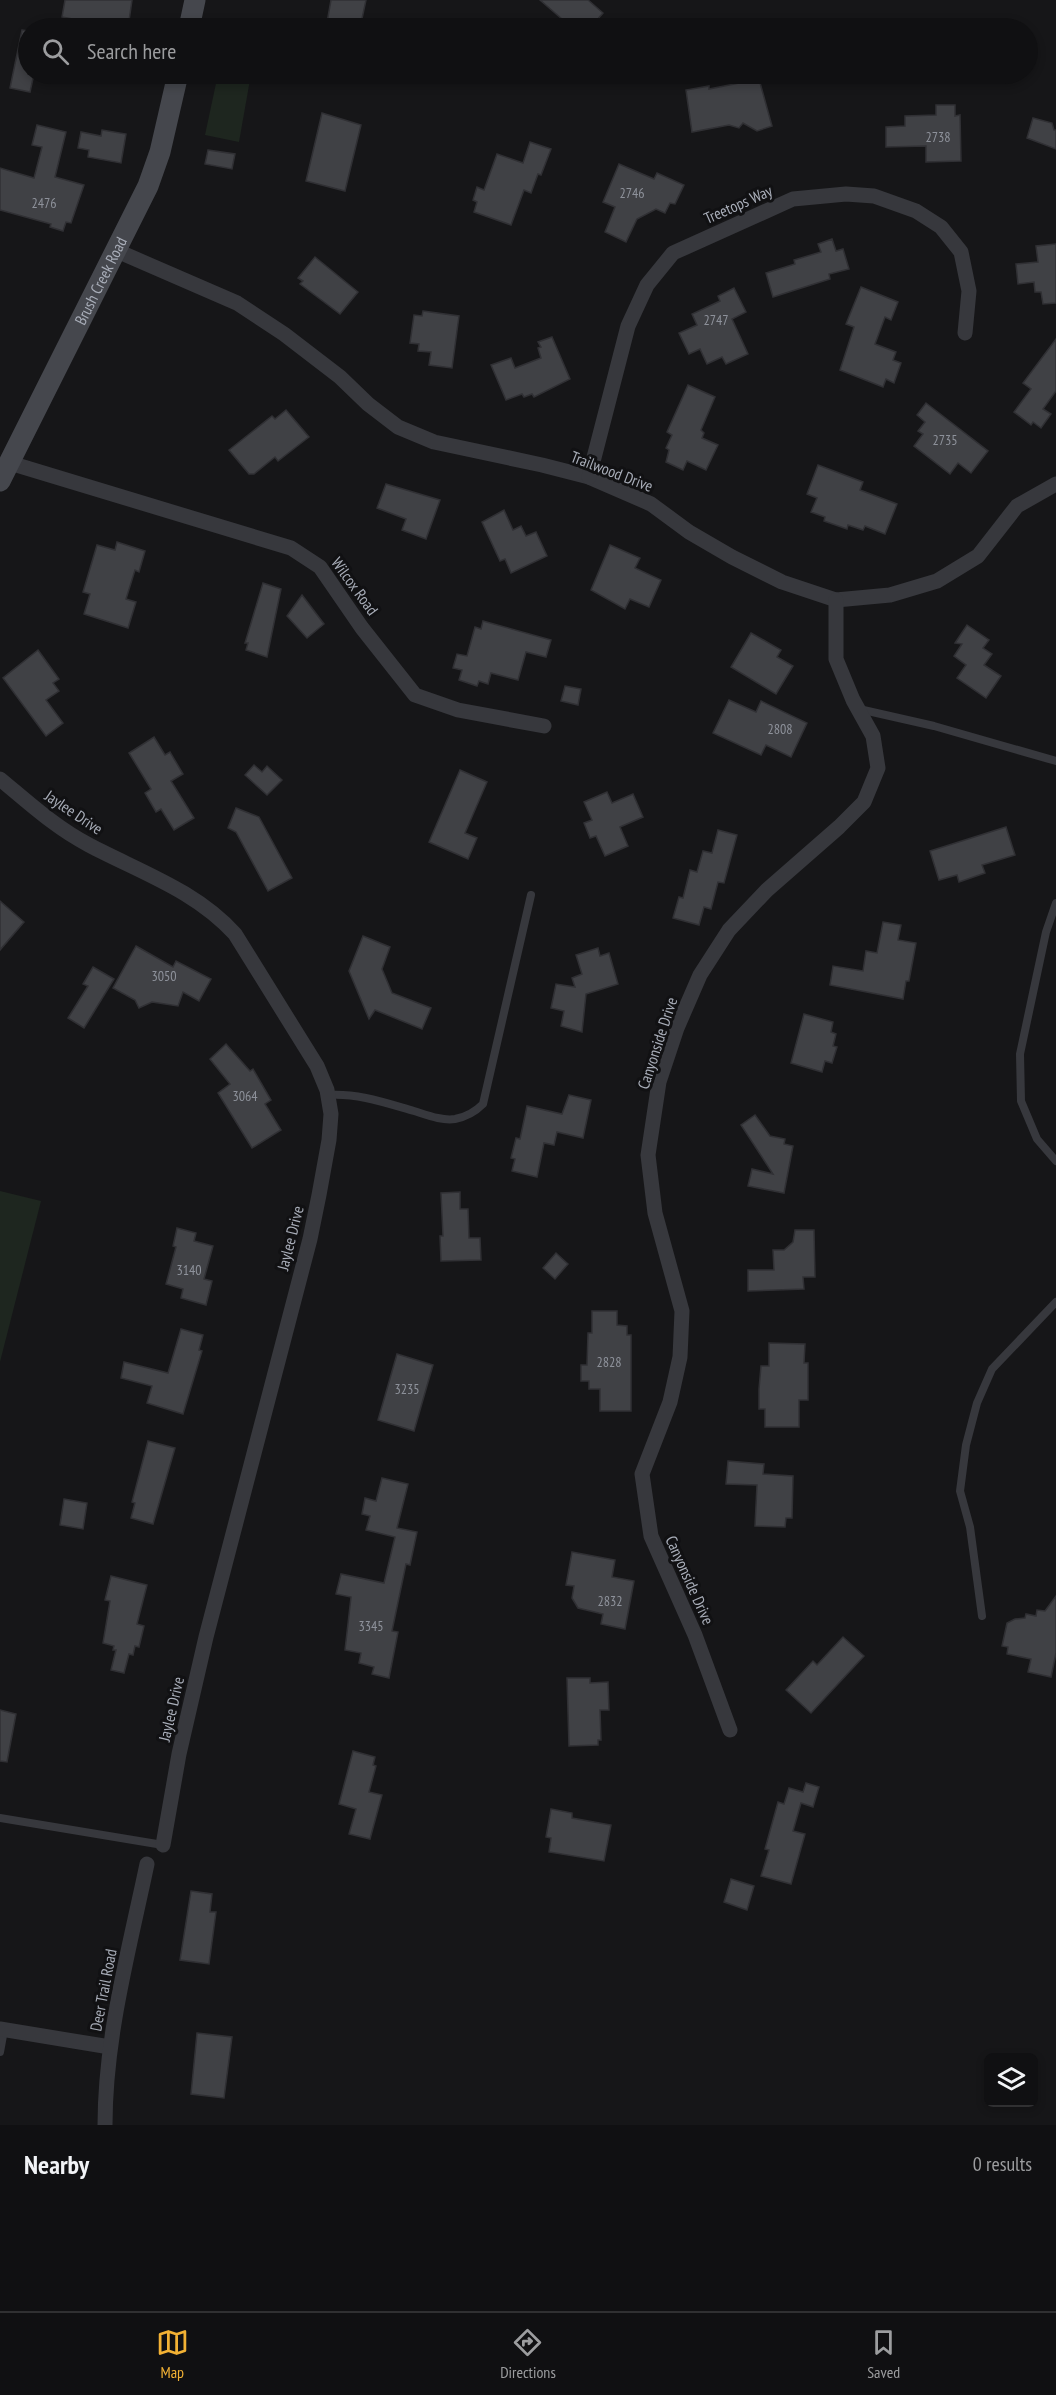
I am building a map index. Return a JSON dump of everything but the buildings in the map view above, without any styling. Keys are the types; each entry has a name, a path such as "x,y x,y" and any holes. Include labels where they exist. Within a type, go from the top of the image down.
{"street":[{"path":"191,18 195,0"},
{"name":"Brush Creek Road","path":"5,472 154,171 176,84"},
{"name":"Treetops Way","path":"589,477 628,326 647,285 673,253 793,199 846,194 874,196 916,211 941,227 961,252 969,291 964,333"},
{"name":"Trailwood Drive","path":"115,250 237,303 321,362 398,427 434,442 589,477 651,504 689,531 782,582 836,600 890,595 937,581 978,556 1017,506 1056,484"},
{"name":"Wilcox Road","path":"5,472 291,548 320,567 362,628 415,695 458,710 544,726"},
{"name":"Canyonside Drive","path":"730,1730 695,1635 651,1536 642,1474 670,1402 680,1357 682,1311 655,1213 648,1155 659,1082 677,1028 700,975 729,930 767,890 864,802 878,768 873,736 857,708 836,659 836,600"},
{"name":"Jaylee Drive","path":"0,779 74,837 180,890 219,918 235,934 316,1066 328,1095 331,1126 310,1239 206,1637 179,1754 163,1845"},
{"name":"Deer Trail Road","path":"105,2125 105,2090 110,2047 147,1864"},
{"path":"2,2030 110,2047"}],"lane":[{"path":"857,708 934,726 1056,761"},
{"path":"328,1095 343,1094 363,1097 436,1118 453,1119 468,1115 483,1104 531,895"},
{"path":"1056,903 1047,932 1020,1054 1021,1101 1037,1139 1056,1161"},
{"path":"982,1616 970,1527 960,1491 966,1445 977,1403 992,1369 1056,1302"},
{"path":"0,1818 163,1845"},
{"path":"0,2052 2,2030"}],"shaded area":[{"path":"216,84 249,84 239,142 205,135"},
{"path":"0,1191 41,1201 0,1362"}]}
